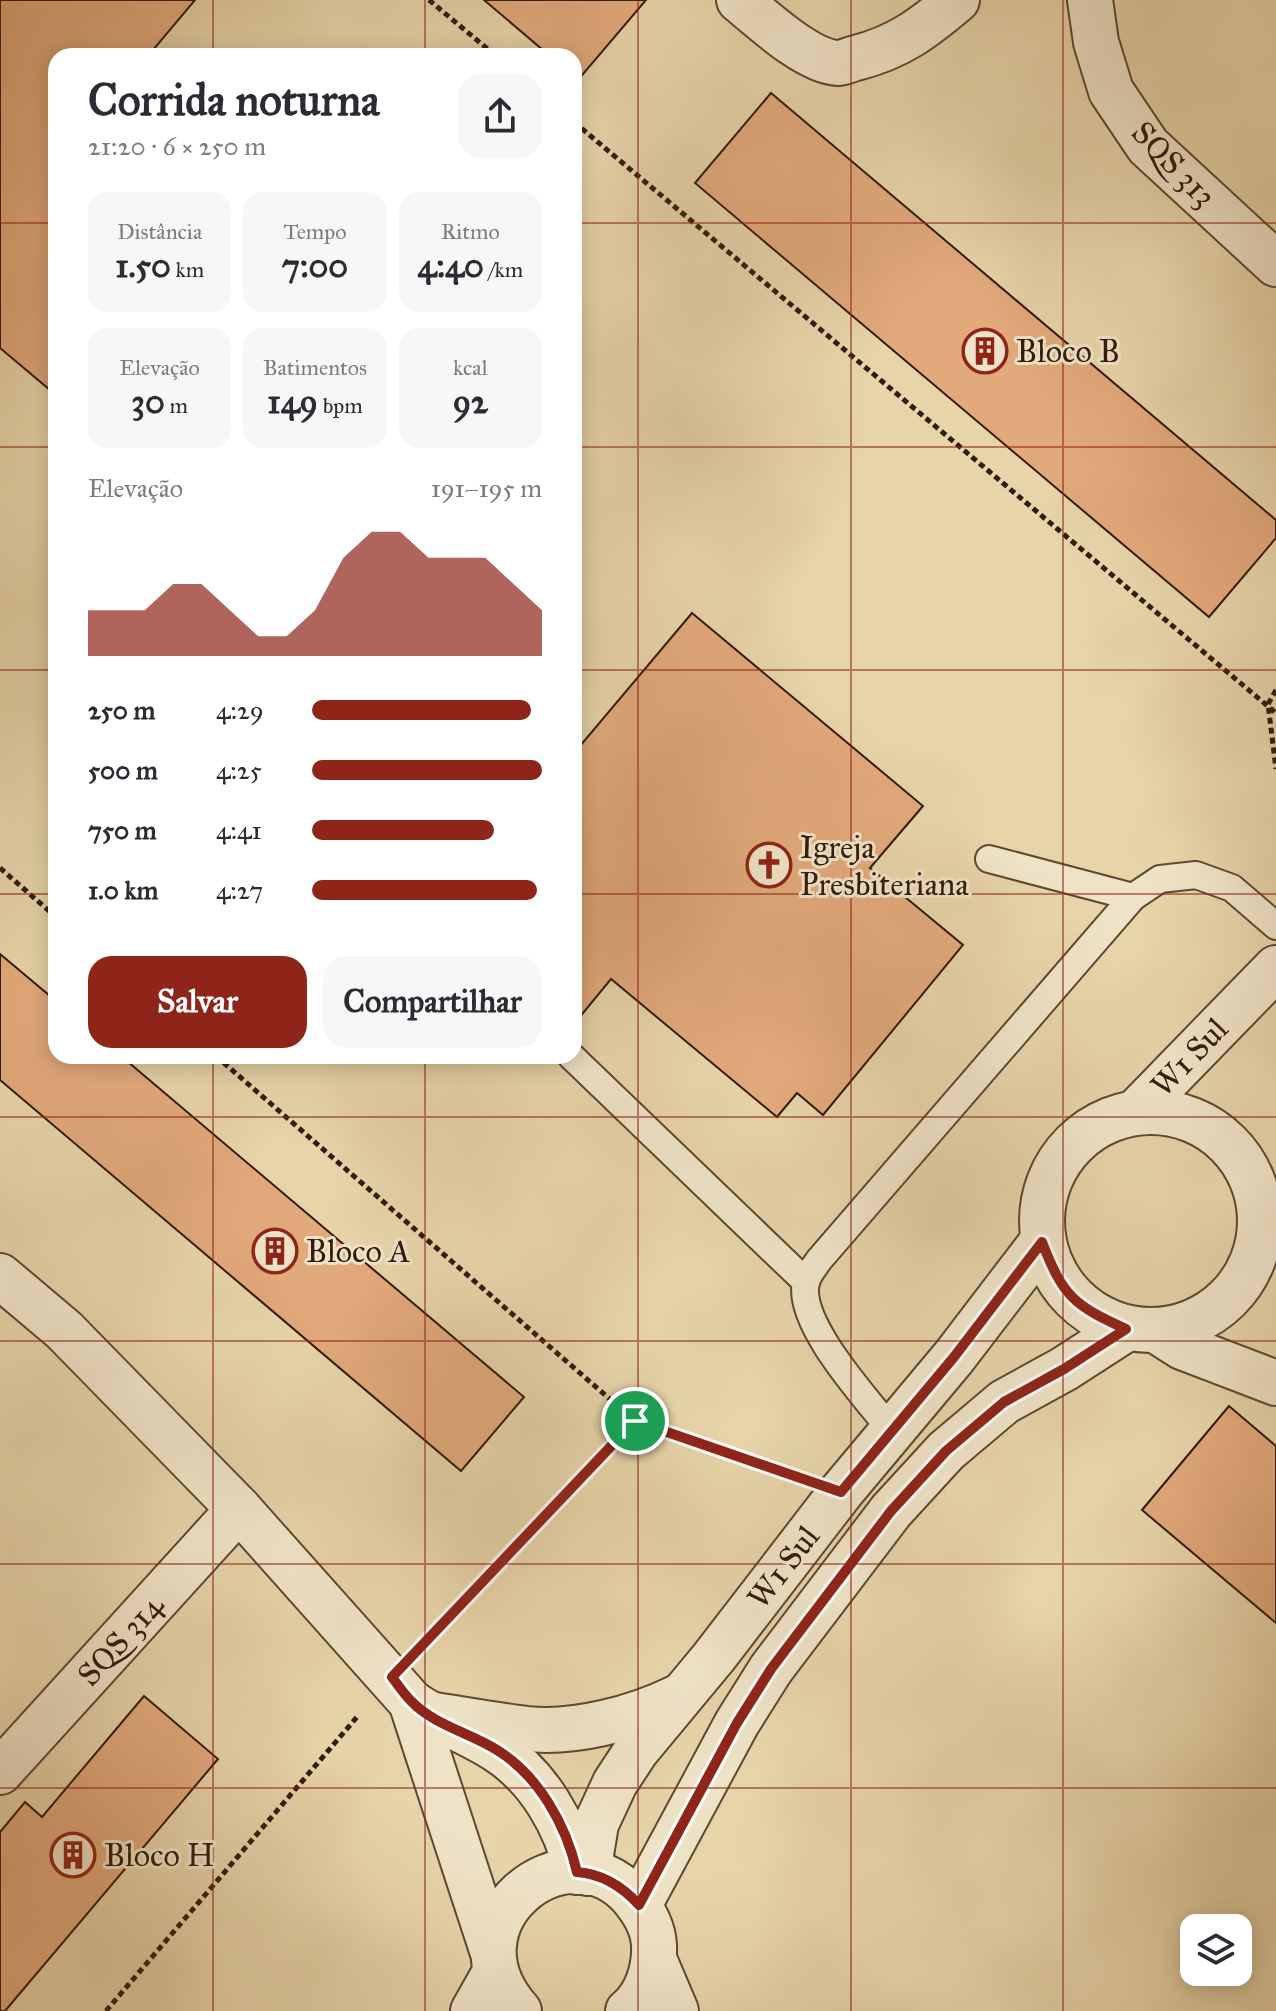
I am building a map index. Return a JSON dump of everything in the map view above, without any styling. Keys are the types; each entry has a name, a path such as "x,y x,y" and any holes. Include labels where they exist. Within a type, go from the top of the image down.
{"street":[{"path":"739,0 810,53 838,63 881,52 912,37 957,0"},
{"name":"SQS 313","path":"1090,0 1096,42 1111,91 1148,146 1276,264"},
{"name":"W1 Sul","path":"1136,1112 1276,968"},
{"path":"1266,1225 1249,1169 1220,1135 1181,1115 1136,1112 1094,1127 1061,1157 1043,1198 1042,1242 1057,1281 1087,1311 1276,1383"},
{"path":"1141,1330 1210,1314 1248,1274 1266,1225 1276,1170"},
{"name":"W1 Sul","path":"582,1872 596,1824 615,1783 636,1751 714,1657 841,1492 954,1357 1042,1242"},
{"path":"0,1276 64,1330 239,1509 410,1698 518,1766 537,1787 556,1817 582,1872"},
{"name":"W1 Sul","path":"639,1905 737,1723 771,1669 891,1511 946,1451 1004,1402 1141,1330"},
{"name":"SQS 314","path":"0,1772 239,1509"},
{"path":"410,1698 529,1729 561,1728 647,1712 680,1696"},
{"path":"410,1698 505,1995 519,2011"},
{"path":"473,2011 494,1961 497,1925 509,1903 528,1886 552,1875 582,1872 607,1879 625,1890 639,1905 654,1940 654,1959 648,1983 628,2011"},
{"path":"654,1959 676,2011"}],"lane":[{"path":"989,859 1133,897"},
{"path":"892,1431 838,1363 807,1311 806,1282 819,1260 1133,897 1160,879 1196,875 1232,888 1276,926"},
{"path":"579,1064 806,1282"}],"path":[{"path":"429,0 486,48"},
{"path":"582,129 1276,713"},
{"path":"1276,690 1268,704 1276,769"},
{"path":"0,868 48,910"},
{"path":"225,1064 635,1421 841,1492"},
{"path":"106,2011 410,1698 635,1421"}],"building":[{"path":"0,0 195,0 155,48 48,48 48,388 0,348"},
{"path":"484,0 646,0 582,75 582,48 541,48"},
{"name":"Bloco B","path":"771,93 1276,520 1276,538 1209,617 695,183"},
{"name":"Igreja Presbiteriana","path":"692,613 923,806 870,868 963,945 823,1115 797,1093 777,1117 611,979 582,1014 582,744"},
{"name":"Bloco A","path":"0,954 48,994 48,1064 130,1064 524,1397 461,1471 0,1080"},
{"path":"1229,1406 1276,1446 1276,1623 1142,1510"},
{"name":"Bloco H","path":"144,1696 218,1759 5,2011 0,2011 0,1832 25,1802 42,1817"}],"place":[{"name":"Bloco B","path":"985,351"},
{"name":"Igreja Presbiteriana","path":"769,865"},
{"name":"Bloco A","path":"275,1251"},
{"name":"Bloco H","path":"73,1855"}],"route":[{"path":"1042,1242 1057,1281 1087,1311 1126,1329 1064,1369 1004,1402 946,1451 891,1511 771,1669 737,1723 639,1905 625,1890 607,1879 577,1872 571,1846 551,1807 518,1766 497,1750 411,1702 392,1677 635,1421 841,1492 954,1357 1042,1242"}]}
